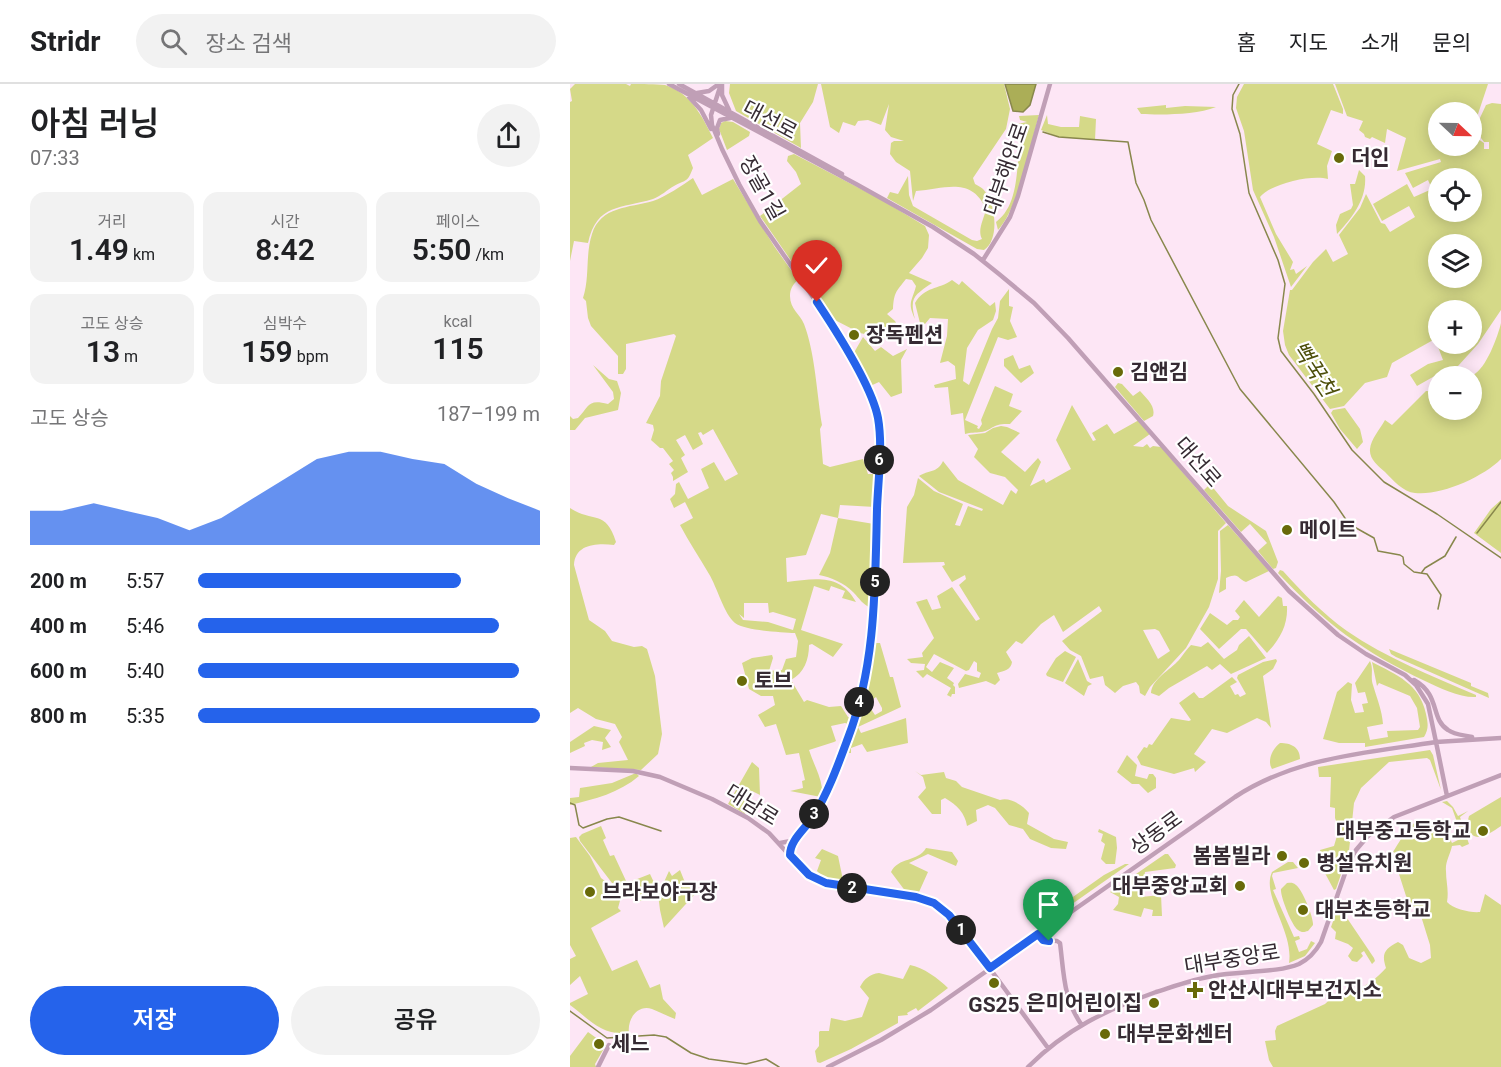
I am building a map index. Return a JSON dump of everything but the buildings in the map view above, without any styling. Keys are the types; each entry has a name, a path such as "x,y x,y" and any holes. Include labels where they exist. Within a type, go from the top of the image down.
{"street":[{"name":"대선로","path":"669,84 682,92 730,112 804,152 856,184"},
{"name":"대선로","path":"679,84 732,118 925,222 983,260 1029,299 1068,338 1289,591 1344,640 1405,675 1416,685 1426,699 1436,742"},
{"path":"696,93 709,91 720,84"},
{"path":"713,105 720,84"},
{"path":"720,84 723,99 730,112"},
{"name":"대부해안로","path":"983,260 1010,217 1018,196 1050,84"},
{"path":"682,92 701,111 722,149"},
{"name":"장골1길","path":"713,105 712,124 739,184 760,221 831,323 865,386 878,423 874,619 866,673 854,722 834,774 819,807 790,848 790,855"},
{"path":"722,149 717,125 723,119 732,118"},
{"path":"1405,675 1430,692 1440,720 1446,728 1452,732 1477,738"},
{"path":"1447,796 1436,742 1501,738"},
{"name":"상동로","path":"828,1067 907,1025 1235,797 1269,777 1294,767 1320,761 1436,742"},
{"name":"대남로","path":"570,768 633,771 660,777 734,809 780,843 809,875 826,883 916,897 934,903 949,915 1048,1048"},
{"name":"대부중앙로","path":"1028,1067 1048,1048 1081,1024 1148,995 1202,978 1292,966 1305,961 1315,952 1324,936 1348,865 1360,844 1376,828 1394,817 1501,775"},
{"path":"780,843 796,840"},
{"path":"1038,934 1043,940 1060,943 1068,1002 1081,1024"},
{"path":"598,1067 609,1045"}],"shaded area":[{"path":"575,84 665,85 689,99 713,138 688,155 693,168 686,180 653,199 604,214 592,230 588,243 574,241 570,261 570,102 572,101 570,89"},
{"path":"730,84 818,84 813,102 800,123 801,148 736,111 729,93"},
{"path":"821,84 1004,84 1010,109 1006,129 973,178 975,184 987,195 993,211 994,230 989,245 984,250 977,249 887,198 890,192 898,194 908,176 909,195 913,206 972,240 982,239 981,228 986,209 973,192 956,187 916,191 913,201 910,171 896,162 890,154 891,143 904,141 891,137 885,130 889,104 881,125 868,120 858,121 855,126 843,122 839,133 830,127"},
{"path":"1005,84 1036,84 1030,105 1023,112 1013,111"},
{"path":"1244,84 1333,84 1343,109 1343,114 1331,110 1317,144 1332,151 1327,166 1328,179 1312,178 1292,181 1265,192 1260,197 1276,234 1293,262 1290,270 1294,269 1296,274 1307,266 1291,287 1274,237 1253,190 1244,131 1236,108 1237,97"},
{"path":"1335,84 1488,84 1482,102 1428,102 1428,156 1482,156 1482,142 1484,149 1489,149 1489,142 1482,139 1482,114 1486,105 1501,104 1501,310 1482,338 1482,300 1428,300 1428,343 1392,363 1387,377 1365,383 1344,406 1330,409 1289,355 1283,331 1290,290 1313,262 1326,249 1333,262 1348,254 1339,235 1360,208 1366,194 1381,223 1385,224 1390,232 1415,217 1409,206 1382,221 1373,204 1407,184 1414,197 1428,191 1428,222 1482,222 1482,168 1428,168 1428,180 1413,188 1405,173 1441,162 1440,159 1397,171 1406,138 1387,129 1385,143 1372,137 1370,139 1359,130 1363,121 1347,116"},
{"path":"1166,105 1166,108 1216,107 1199,112 1169,114 1141,114 1137,108"},
{"path":"1039,115 1018,192 998,230 996,222 1009,206 1013,196 1021,139 1026,134 1010,127 1011,124 1027,122 1020,120 1019,116"},
{"path":"1047,115 1048,124 1061,127 1079,127 1080,116 1096,119 1095,140 1059,137 1041,130"},
{"path":"733,122 750,132 749,136 727,150 719,129 721,123"},
{"path":"794,154 882,200 925,226 929,235 928,248 909,273 932,283 913,301 915,319 911,305 916,286 912,280 906,279 898,290 893,309 887,314 895,321 901,332 883,338 860,333 831,318 760,216 801,184 796,172 787,161 788,156"},
{"path":"1359,170 1365,176 1364,193 1353,215 1337,234 1336,225 1340,214 1351,209 1353,205 1350,184 1355,184"},
{"path":"693,178 702,195 733,179 798,280 791,289 790,301 804,324 811,347 822,425 820,429 823,464 830,467 863,459 868,474 876,474 875,507 840,505 838,518 821,514 806,555 786,558 787,582 816,579 834,582 850,593 856,602 842,598 845,591 831,586 829,591 814,586 801,630 843,644 833,657 812,644 809,645 805,666 791,680 804,702 807,700 829,707 841,706 848,717 853,718 851,725 845,723 831,726 836,741 809,750 822,788 826,787 821,797 790,791 803,788 802,781 805,780 799,753 786,755 776,724 765,727 758,715 775,705 773,696 761,696 749,689 742,663 752,658 772,655 769,671 782,670 786,659 796,657 798,641 795,633 747,628 731,619 709,574 680,525 693,518 685,502 674,508 670,499 675,494 676,484 679,482 688,499 709,488 701,469 714,462 725,481 738,474 713,429 703,435 701,432 698,433 703,444 693,450 685,435 676,440 685,455 681,458 688,472 673,481 671,473 674,470 669,464 673,461 663,448 651,440 653,425 646,423 660,396 661,381 676,336 674,334 626,344 626,369 623,374 618,374 618,356 591,326 586,301 583,298 590,242 596,225 602,218 617,210 658,199","holes":["744,603 768,603 769,613 773,612 796,619 793,630 768,622 743,620 739,614 744,618"]},
{"path":"952,280 959,285 962,281 990,306 995,302 996,311 993,320 978,330 967,348 963,381 969,385 998,318 1000,301 1009,289 1009,306 1013,307 1010,321 1017,337 1008,340 998,337 965,420 978,426 979,429 995,386 1013,394 1009,406 1022,411 1010,424 965,434 963,413 951,415 948,387 935,388 934,385 956,379 955,366 948,361 940,363 947,336 948,319 930,318 925,324 920,323 915,303 927,291"},
{"path":"1501,323 1501,459 1484,472 1449,488 1415,493 1402,488 1377,465 1370,453 1374,438 1385,420 1392,425 1426,391 1428,391 1428,420 1482,420 1482,366 1494,344"},
{"path":"863,337 875,351 881,347 893,356 907,349 901,360 902,393 891,397 879,382 868,387 852,356"},
{"path":"1441,354 1469,354 1458,366 1428,366 1428,380 1417,386 1410,375 1428,364 1443,360"},
{"path":"1013,355 1019,369 1030,365 1034,373 1021,383 1004,366 1004,359"},
{"path":"593,365 609,379 617,381 621,393 618,410 585,418 575,430 570,430 570,416 573,419 578,418 592,403 608,404 614,399 613,392"},
{"path":"1118,383 1122,384 1133,396 1140,391 1152,406 1153,416 1144,421 1115,387"},
{"path":"1072,405 1093,441 1096,440 1092,433 1107,424 1114,434 1139,420 1150,434 1133,446 1143,447 1147,444 1150,448 1161,447 1226,523 1218,531 1218,579 1209,607 1186,648 1150,687 1145,696 1140,693 1136,682 1123,686 1115,693 1105,685 1103,676 1090,679 1081,656 1070,650 1062,641 1102,611 1099,606 1063,632 1054,615 1041,624 1022,644 1016,641 1006,652 1012,662 1011,665 1007,670 997,673 1000,680 995,685 986,681 959,688 958,684 965,674 979,678 981,673 977,671 977,663 974,661 966,671 934,654 926,667 932,672 940,662 954,668 947,678 954,683 955,687 955,694 951,697 947,695 951,688 927,674 923,678 916,671 924,670 925,664 911,663 907,659 923,657 922,653 934,638 916,602 927,599 932,610 941,608 937,596 952,587 976,621 980,619 959,585 966,579 965,575 952,582 942,566 945,565 944,562 903,563 907,507 914,495 918,478 934,491 963,504 955,525 960,526 968,506 982,511 983,509 939,492 919,476 936,469 943,461 958,480 1003,505 1011,490 1016,494 1018,490 1005,477 990,473 974,457 978,449 968,435 985,433 1001,426 1020,433 1001,452 1025,472 1038,458 1041,462 1030,486 1044,479 1046,483 1071,469 1056,440","holes":["1143,630 1159,631 1170,651 1158,659"]},
{"path":"1345,408 1360,429 1363,442 1357,449 1340,429 1331,413 1333,410"},
{"path":"1210,484 1228,506 1266,531 1278,562 1276,568 1273,569 1258,551 1267,543 1250,524 1241,532 1204,490"},
{"path":"1501,500 1501,553 1474,533 1491,509"},
{"path":"570,508 603,521 608,525 616,542 614,545 588,546 575,558 574,565 589,620 605,631 612,641 634,647 642,646 647,649 655,676 662,734 658,754 641,770 591,767 598,763 628,760 619,742 622,737 615,724 596,719 578,708 570,713"},
{"path":"838,518 874,524 871,608 841,583 819,575 830,553"},
{"path":"1228,525 1269,571 1246,582 1236,576 1230,576 1226,578 1226,589 1219,593 1220,531"},
{"path":"1280,570 1330,618 1362,641 1476,697 1457,694 1437,687 1363,647 1312,607 1278,573"},
{"path":"1278,596 1282,598 1283,606 1287,606 1285,626 1267,653 1246,629 1241,629 1219,649 1200,629 1210,613 1227,625 1233,620 1238,620 1240,617 1235,611 1244,600 1259,617"},
{"path":"1249,636 1266,658 1231,674 1220,664 1212,670 1207,666 1159,696 1151,693 1158,679 1179,660 1191,645 1201,647 1208,642 1224,659 1237,650"},
{"path":"874,643 880,643 901,707 858,727 861,733 906,718 908,743 867,752 862,744 851,748 851,753 844,753 861,706 869,706 875,715 882,711 876,697 869,702 862,702"},
{"path":"1389,649 1471,683 1471,686 1488,693 1489,698 1396,657"},
{"path":"1065,651 1076,657 1063,682 1046,674 1056,658"},
{"path":"1078,659 1087,681 1092,684 1088,686 1084,696 1065,683"},
{"path":"1276,659 1273,669 1263,676 1271,728 1266,722 1257,718 1227,733 1212,729 1194,754 1206,762 1195,772 1194,768 1174,774 1141,765 1137,757 1144,747 1152,745 1171,718 1191,720 1179,703 1194,692 1199,698 1203,698 1232,677 1237,682 1230,686 1235,695 1238,694 1240,697 1246,694 1237,678 1238,675 1263,662"},
{"path":"1370,661 1372,682 1383,724 1367,727 1370,740 1388,737 1387,731 1418,730 1420,727 1417,708 1410,696 1379,683 1377,686 1372,662 1406,682 1419,695 1427,721 1424,737 1365,747 1365,743 1339,743 1323,739 1337,692 1348,682 1352,684 1351,700 1355,713 1364,712 1362,704 1368,703 1365,692 1358,693 1355,683"},
{"path":"594,726 611,730 605,738 611,747 602,750 603,742 592,740 570,753 570,742"},
{"path":"1280,743 1294,746 1300,759 1272,769 1271,755"},
{"path":"1430,750 1441,790 1430,760 1427,758 1389,762 1361,788 1354,803 1349,851 1334,890 1319,862 1323,860 1320,850 1334,846 1339,829 1335,818 1335,808 1330,807 1331,777 1319,777 1318,767"},
{"path":"1127,755 1137,765 1135,776 1147,779 1149,774 1153,774 1156,778 1156,788 1148,793 1139,784 1132,784 1117,772"},
{"path":"752,762 759,768 760,795 752,791 745,814 728,804"},
{"path":"915,771 921,775 944,772 946,778 956,781 962,787 1000,800 1016,802 1029,813 1027,824 1054,839 1068,842 1066,849 1051,848 1030,839 1023,829 1009,825 995,808 988,805 976,810 977,821 967,826 960,810 945,798 941,800 941,814 932,814 918,797 926,788 923,777"},
{"path":"636,773 639,776 615,791 570,805 570,798 579,797 580,788 612,783"},
{"path":"1501,797 1501,826 1481,837 1473,835 1467,824 1469,816"},
{"path":"1447,801 1458,816 1468,811 1460,817 1469,844 1462,847 1452,846 1446,868 1447,902 1462,910 1480,912 1485,894 1501,905 1501,1067 1273,1067 1265,1041 1276,1040 1277,1026 1330,1000 1356,991 1370,982 1386,968 1384,955 1390,947 1398,942 1403,945 1409,958 1421,963 1431,958 1430,945 1421,916 1406,896 1398,871 1402,856 1393,852 1408,830 1418,821 1430,821 1436,824 1446,833 1452,843 1460,839 1462,836 1452,808 1442,802"},
{"path":"601,826 606,838 603,840 610,856 614,855 627,883 650,874 659,893 669,871 672,876 680,870 684,880 695,894 664,928 658,894 635,903 629,887 612,883 580,841 579,837 582,834"},
{"path":"1099,829 1116,837 1115,864 1106,864 1101,859 1105,844 1101,841 1103,834 1098,832"},
{"path":"576,837 590,856 601,878 617,890 621,897 618,908 621,911 591,928 612,971 637,960 650,988 660,984 663,999 676,1013 675,1019 652,1009 642,1009 631,1018 629,1033 611,1032 597,1026 570,1005 588,994 580,976 570,985 570,959 576,956 570,945 570,838"},
{"path":"926,848 952,852 958,861 956,866 928,854 909,863 928,872 919,892 934,898 932,899 906,892 891,872 898,864 918,856"},
{"path":"822,849 838,856 843,880 888,889 825,879 817,871 821,860 815,858"},
{"path":"1168,854 1176,865 1175,868 1145,872 1141,897 1161,895 1162,916 1152,916 1153,910 1144,908 1141,917 1113,910 1118,904 1119,897 1110,892"},
{"path":"1288,862 1293,862 1298,868 1273,873 1276,889 1273,890 1294,937 1299,936 1300,939 1295,941 1299,952 1307,949 1311,941 1315,943 1305,956 1289,963 1287,939 1274,903 1270,881 1272,872"},
{"path":"1129,864 1065,909 1064,903 1056,900 1058,895 1070,899 1104,875"},
{"path":"1287,883 1293,883 1298,888 1307,904 1313,925 1308,931 1298,930 1287,911 1281,889"},
{"path":"1340,902 1345,907 1347,918 1374,958 1375,961 1372,964 1364,951 1361,953 1363,956 1357,962 1352,961 1348,956 1353,948 1335,939 1336,932 1331,927"},
{"path":"910,965 930,974 948,988 918,1011 916,1008 907,1013 908,1015 898,1016 898,1023 851,1049 820,1063 817,1062 815,1051 819,1046 819,1032 829,1031 831,1018 845,1021 862,1017 869,998 860,987 865,979 879,973 903,979"},
{"path":"588,1032 606,1045 595,1064 596,1067 570,1067 570,1056"}],"waterway":[{"name":"뻑꾹천","path":"1239,84 1233,95 1232,109 1240,134 1249,193 1278,260 1285,284 1278,338 1281,351 1352,450 1384,482 1437,514 1501,558"},
{"path":"1043,132 1059,137 1128,142 1136,183 1151,220 1240,389 1334,502 1349,524 1374,538 1378,551 1400,555 1403,557 1404,564 1414,572 1427,574 1441,595 1438,609"},
{"path":"1477,533 1501,502"},
{"path":"1422,572 1445,556 1456,537"},
{"path":"570,803 575,805 579,825 583,828 619,817 661,831"},
{"path":"570,1011 607,1038 654,1035 666,1037 691,1053 709,1059 746,1064 766,1059 779,1067"}],"place":[{"name":"더인","path":"1339,158"},
{"name":"장독펜션","path":"854,335"},
{"name":"김앤김","path":"1118,372"},
{"name":"메이트","path":"1287,530"},
{"name":"토브","path":"742,681"},
{"name":"대부중고등학교","path":"1483,831"},
{"name":"봄봄빌라","path":"1282,856"},
{"name":"병설유치원","path":"1304,863"},
{"name":"대부중앙교회","path":"1240,886"},
{"name":"브라보야구장","path":"590,892"},
{"name":"대부초등학교","path":"1303,910"},
{"name":"GS25","path":"994,983"},
{"name":"안산시대부보건지소","path":"1195,990"},
{"name":"은미어린이집","path":"1154,1003"},
{"name":"대부문화센터","path":"1105,1034"},
{"name":"세느","path":"599,1044"}],"route":[{"path":"817,302 861,377 878,418 874,619 866,673 854,722 824,797 807,826 790,848 790,855 809,875 826,883 916,897 934,903 949,915 990,968 1038,934 1043,940 1049,941"}]}
